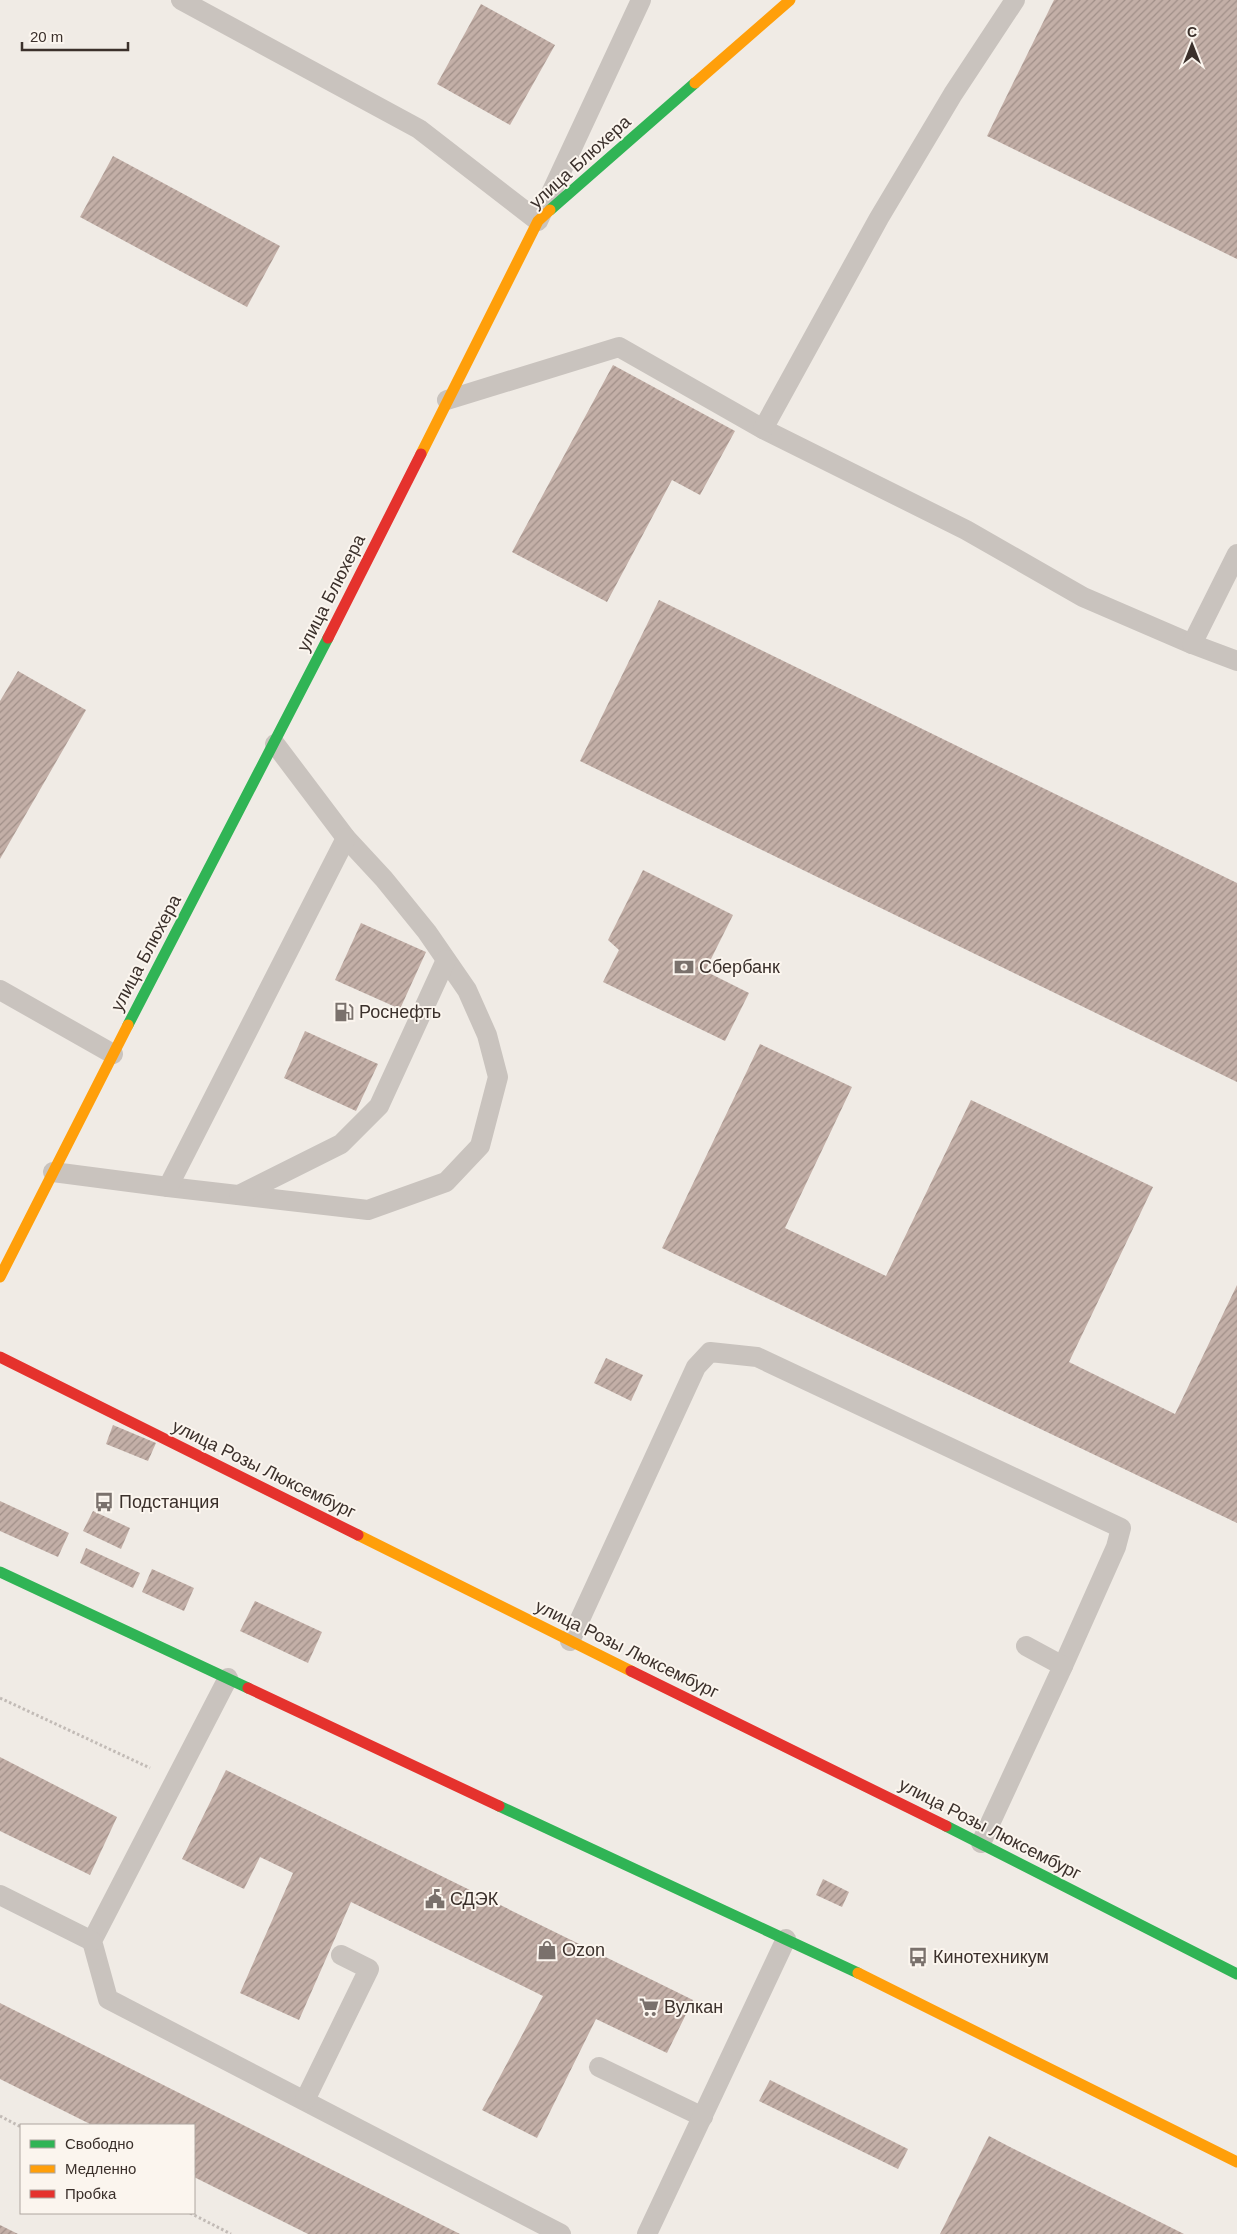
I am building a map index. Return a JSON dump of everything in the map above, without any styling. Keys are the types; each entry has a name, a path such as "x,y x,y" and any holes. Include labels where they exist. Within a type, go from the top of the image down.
{"street":[{"name":"улица Блюхера","path":"0,1277 113,1054 275,744 538,221 790,0"},
{"name":"улица Розы Люксембург","path":"0,1357 570,1641 981,1842 1237,1974"},
{"path":"0,1572 786,1939 1237,2162"}],"lane":[{"path":"181,0 419,129 538,221 641,0"},
{"path":"763,429 879,218 953,94 1015,0"},
{"path":"447,400 619,347 763,429 966,530 1083,598 1237,661"},
{"path":"1192,644 1237,554"},
{"path":"54,1172 168,1188 368,1210 446,1182 480,1146 498,1077 487,1035 467,990 427,932 384,879 346,838 275,744"},
{"path":"168,1188 346,838"},
{"path":"239,1195 341,1144 378,1106 446,960"},
{"path":"0,990 113,1054"},
{"path":"570,1641 696,1367 710,1352 756,1357 1121,1528 1116,1547 1063,1666 981,1842"},
{"path":"1026,1646 1063,1666"},
{"path":"228,1678 92,1941 108,1999 560,2234"},
{"path":"0,1894 92,1941"},
{"path":"647,2234 786,1939"},
{"path":"305,2100 369,1969 341,1955"},
{"path":"599,2068 702,2116"}],"path":[{"path":"0,1698 175,1780"},
{"path":"0,2116 20,2126"},
{"path":"192,2214 231,2234"}],"building":[{"path":"1054,0 1237,0 1237,259 987,136"},
{"path":"481,4 555,45 510,125 437,84"},
{"path":"113,156 280,246 247,307 80,217"},
{"path":"613,365 735,431 700,495 672,480 607,602 512,552"},
{"path":"659,600 1237,883 1237,1082 580,761"},
{"path":"18,671 86,710 0,859 0,701"},
{"path":"643,870 733,915 705,971 749,993 725,1041 603,982 619,950 608,940"},
{"path":"361,923 426,952 400,1009 335,980"},
{"path":"305,1031 378,1064 356,1111 284,1078"},
{"path":"760,1044 852,1087 785,1228 886,1276 971,1100 1153,1187 1069,1362 1175,1414 1237,1285 1237,1523 662,1248"},
{"path":"606,1358 643,1375 631,1401 594,1383"},
{"path":"113,1425 156,1443 148,1461 106,1444"},
{"path":"0,1501 69,1533 58,1557 0,1531"},
{"path":"93,1511 130,1528 121,1549 83,1531"},
{"path":"86,1548 140,1573 133,1588 80,1563"},
{"path":"152,1569 194,1588 184,1611 142,1592"},
{"path":"255,1601 322,1632 308,1663 240,1631"},
{"path":"0,1757 117,1817 90,1875 0,1831"},
{"path":"226,1770 693,2000 667,2053 596,2019 537,2138 482,2110 543,1996 351,1902 299,2020 240,1993 293,1873 260,1857 244,1889 182,1859"},
{"path":"823,1879 849,1892 842,1907 816,1895"},
{"path":"0,2003 460,2234 308,2234 195,2178 195,2124 90,2124 0,2079"},
{"path":"770,2080 908,2149 898,2169 759,2101"},
{"path":"989,2136 1008,2146 1184,2234 940,2234"},
{"path":"0,2225 18,2234 0,2234"}],"traffic: fast":[{"path":"550,210 695,83"},
{"path":"128,1025 328,638"},
{"path":"0,1572 248,1688"},
{"path":"499,1806 858,1973"},
{"path":"946,1826 1237,1974"}],"traffic: slow":[{"path":"695,83 790,0"},
{"path":"421,454 538,221 550,210"},
{"path":"0,1277 128,1025"},
{"path":"358,1535 631,1671"},
{"path":"858,1973 1237,2162"}],"traffic: jam":[{"path":"328,638 421,454"},
{"path":"0,1357 358,1535"},
{"path":"631,1671 946,1826"},
{"path":"248,1688 499,1806"}],"place":[{"name":"Сбербанк","path":"684,967"},
{"name":"Роснефть","path":"344,1012"},
{"name":"Подстанция","path":"104,1502"},
{"name":"СДЭК","path":"435,1899"},
{"name":"Ozon","path":"547,1950"},
{"name":"Кинотехникум","path":"918,1957"},
{"name":"Вулкан","path":"649,2007"}]}
